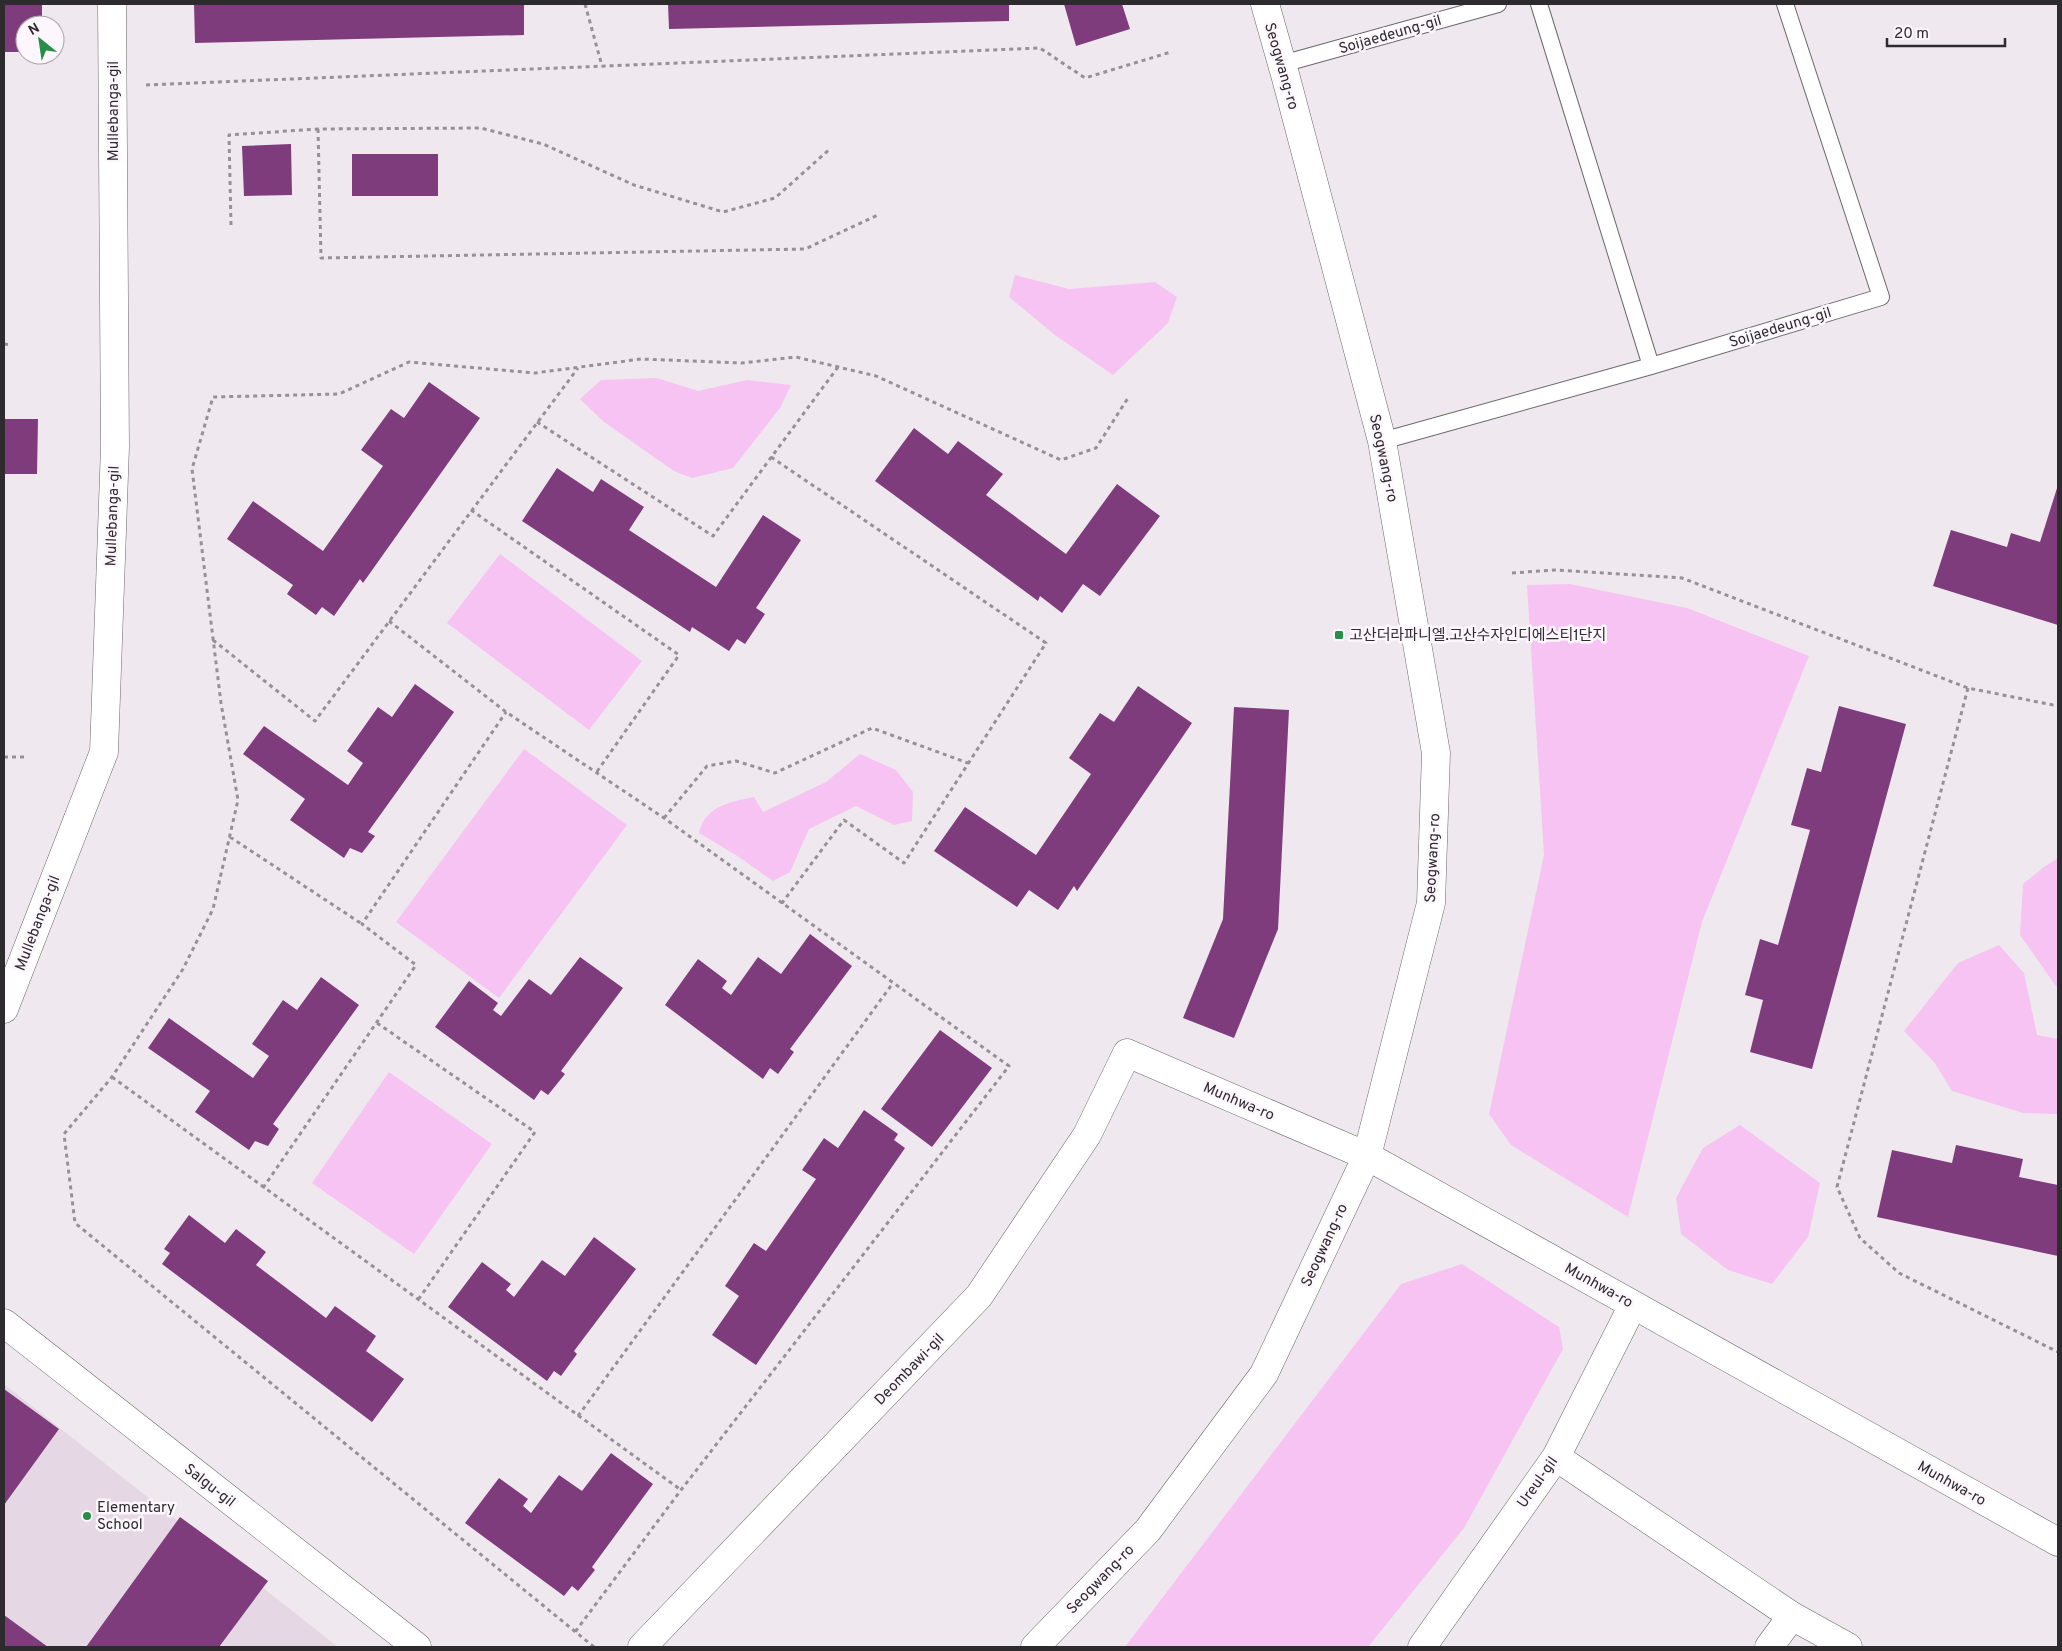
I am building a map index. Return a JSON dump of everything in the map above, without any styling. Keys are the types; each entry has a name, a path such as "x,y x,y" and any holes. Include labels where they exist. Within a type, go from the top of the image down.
{"street":[{"name":"Mullebanga-gil","path":"4,1009 104,752 115,447 112,4"},
{"name":"Seogwang-ro","path":"1035,1647 1148,1530 1264,1374 1366,1156 1431,903 1436,753 1382,441 1265,4"},
{"name":"Munhwa-ro","path":"1127,1053 1366,1156 2058,1542"},
{"name":"Deombawi-gil","path":"642,1647 979,1296 1087,1135 1127,1053"},
{"name":"Ureul-gil","path":"1422,1647 1556,1457 1634,1304"},
{"name":"Salgu-gil","path":"4,1324 417,1647"},
{"path":"1556,1457 1792,1616 1848,1647"},
{"path":"1769,1647 1792,1616"}],"lane":[{"name":"Soijaedeung-gil","path":"1282,64 1498,4"},
{"path":"1539,4 1651,366"},
{"name":"Soijaedeung-gil","path":"1382,441 1651,366 1881,297 1785,4"}],"path":[{"path":"585,4 602,66"},
{"path":"113,86 1040,48 1085,78 1171,52"},
{"path":"231,225 230,135 318,129 481,128 543,144 634,185 723,212 775,198 831,148"},
{"path":"318,129 321,258 805,249 880,214"},
{"path":"4,344 11,345"},
{"path":"594,1647 75,1223 64,1134 112,1078 183,969 213,908 238,800 212,640 192,469 213,397 338,394 409,362 535,374 641,359 742,363 796,357 876,376 1061,460 1096,448 1128,398"},
{"path":"537,422 713,536 838,367"},
{"path":"212,640 315,720 578,368"},
{"path":"771,457 1046,643 904,863 844,820 782,904"},
{"path":"471,510 679,655 596,773"},
{"path":"1512,573 1554,570 1682,578 1968,688 2058,706"},
{"path":"389,621 506,712 664,818 1009,1066 681,1490 575,1632"},
{"path":"1968,688 1837,1187 1860,1238 1899,1273 2058,1352"},
{"path":"362,924 506,712"},
{"path":"664,818 708,766 736,761 775,773 872,728 968,763"},
{"path":"4,757 26,757"},
{"path":"230,838 362,924 416,965 263,1188"},
{"path":"578,1416 893,983"},
{"path":"377,1023 535,1132 418,1300"},
{"path":"112,1078 681,1490"}],"shaded area":[{"path":"1015,275 1069,289 1155,282 1177,297 1168,323 1113,375 1055,335 1009,297"},
{"path":"657,378 698,391 747,380 791,385 780,408 733,468 692,478 674,471 604,422 580,399 601,380"},
{"path":"500,554 642,661 589,730 447,623"},
{"path":"1570,584 1687,608 1809,656 1702,922 1628,1217 1511,1145 1489,1114 1544,855 1527,585"},
{"path":"524,749 627,825 499,998 396,922"},
{"path":"860,754 896,770 913,792 912,821 894,825 856,806 809,829 790,872 773,881 739,857 699,833 707,817 713,811 728,803 754,797 763,812 826,782"},
{"path":"2058,858 2058,989 2020,935 2023,884"},
{"path":"1999,945 2024,973 2037,1035 2058,1039 2058,1114 2023,1113 1952,1091 1934,1062 1904,1031 1958,963"},
{"path":"389,1072 492,1144 414,1254 312,1183"},
{"path":"1740,1125 1820,1183 1808,1237 1772,1284 1728,1270 1681,1234 1676,1198 1703,1148"},
{"path":"1462,1264 1559,1327 1563,1349 1464,1528 1368,1647 1125,1647 1401,1284"},
{"name":"Elementary School","path":"4,1384 338,1647 4,1647"}],"building":[{"path":"4,4 42,4 42,15 15,15 15,52 4,52"},
{"path":"194,4 524,4 524,35 195,43"},
{"path":"668,4 1009,4 1009,21 669,29"},
{"path":"1064,4 1122,4 1130,29 1076,46"},
{"path":"291,144 292,195 244,196 242,146"},
{"path":"352,154 438,154 438,196 352,196"},
{"path":"429,382 480,418 363,583 360,579 334,616 322,607 316,615 287,594 293,585 227,539 253,501 323,551 383,466 361,450 391,409 404,418"},
{"path":"4,419 38,419 37,474 4,474"},
{"path":"914,428 948,454 958,441 1003,474 986,495 1066,554 1117,484 1160,516 1100,596 1083,584 1062,613 1040,596 1038,601 875,481"},
{"path":"557,468 593,492 601,479 644,507 629,530 716,587 763,515 801,540 756,608 765,614 745,644 737,639 729,651 692,627 690,632 522,521"},
{"path":"2058,485 2058,625 1933,586 1951,530 2007,547 2011,533 2040,542"},
{"path":"415,684 454,712 368,832 375,836 362,853 350,848 344,858 290,820 305,799 243,754 264,726 348,785 363,763 347,751 378,707 392,717"},
{"path":"1138,686 1192,723 1077,891 1074,886 1058,910 1029,890 1017,907 934,851 965,807 1036,855 1091,774 1069,758 1100,713 1114,722"},
{"path":"1839,706 1906,724 1812,1069 1750,1052 1763,1000 1745,995 1760,939 1778,945 1810,830 1791,825 1807,768 1821,772"},
{"path":"1234,707 1289,710 1278,929 1234,1038 1183,1018 1223,919"},
{"path":"810,934 852,966 790,1049 794,1052 778,1074 770,1068 763,1079 665,1005 698,959 727,981 722,988 731,995 758,957 781,974"},
{"path":"580,957 623,988 561,1071 565,1074 548,1095 541,1090 534,1100 435,1027 469,981 498,1003 493,1010 501,1016 529,979 551,995"},
{"path":"321,977 359,1005 273,1124 279,1129 268,1146 255,1141 249,1150 195,1112 210,1091 148,1048 169,1018 253,1078 269,1056 252,1044 283,1000 297,1010"},
{"path":"940,1030 992,1068 932,1147 881,1109"},
{"path":"864,1110 898,1134 894,1140 905,1148 756,1365 712,1335 739,1296 725,1286 754,1243 766,1251 816,1179 802,1170 824,1138 838,1148"},
{"path":"1956,1145 2023,1159 2019,1177 2058,1185 2058,1256 1877,1217 1892,1150 1952,1163"},
{"path":"189,1215 225,1243 236,1229 266,1252 256,1265 326,1318 335,1306 376,1336 366,1351 404,1379 372,1422 162,1264 170,1253 164,1249"},
{"path":"594,1237 636,1269 574,1351 577,1354 561,1376 554,1371 547,1381 448,1307 482,1262 511,1284 506,1290 514,1297 542,1260 565,1276"},
{"path":"4,1389 59,1429 4,1505"},
{"path":"611,1453 653,1484 592,1567 595,1570 578,1591 572,1586 564,1596 465,1523 499,1478 528,1499 523,1506 531,1513 559,1475 582,1491"},
{"path":"180,1517 268,1581 219,1647 86,1647"},
{"path":"4,1615 48,1647 4,1647"}],"place":[{"name":"고산더라파니엘.고산수자인디에스티1단지","path":"1339,635"},
{"name":"Elementary School","path":"87,1516"}]}
